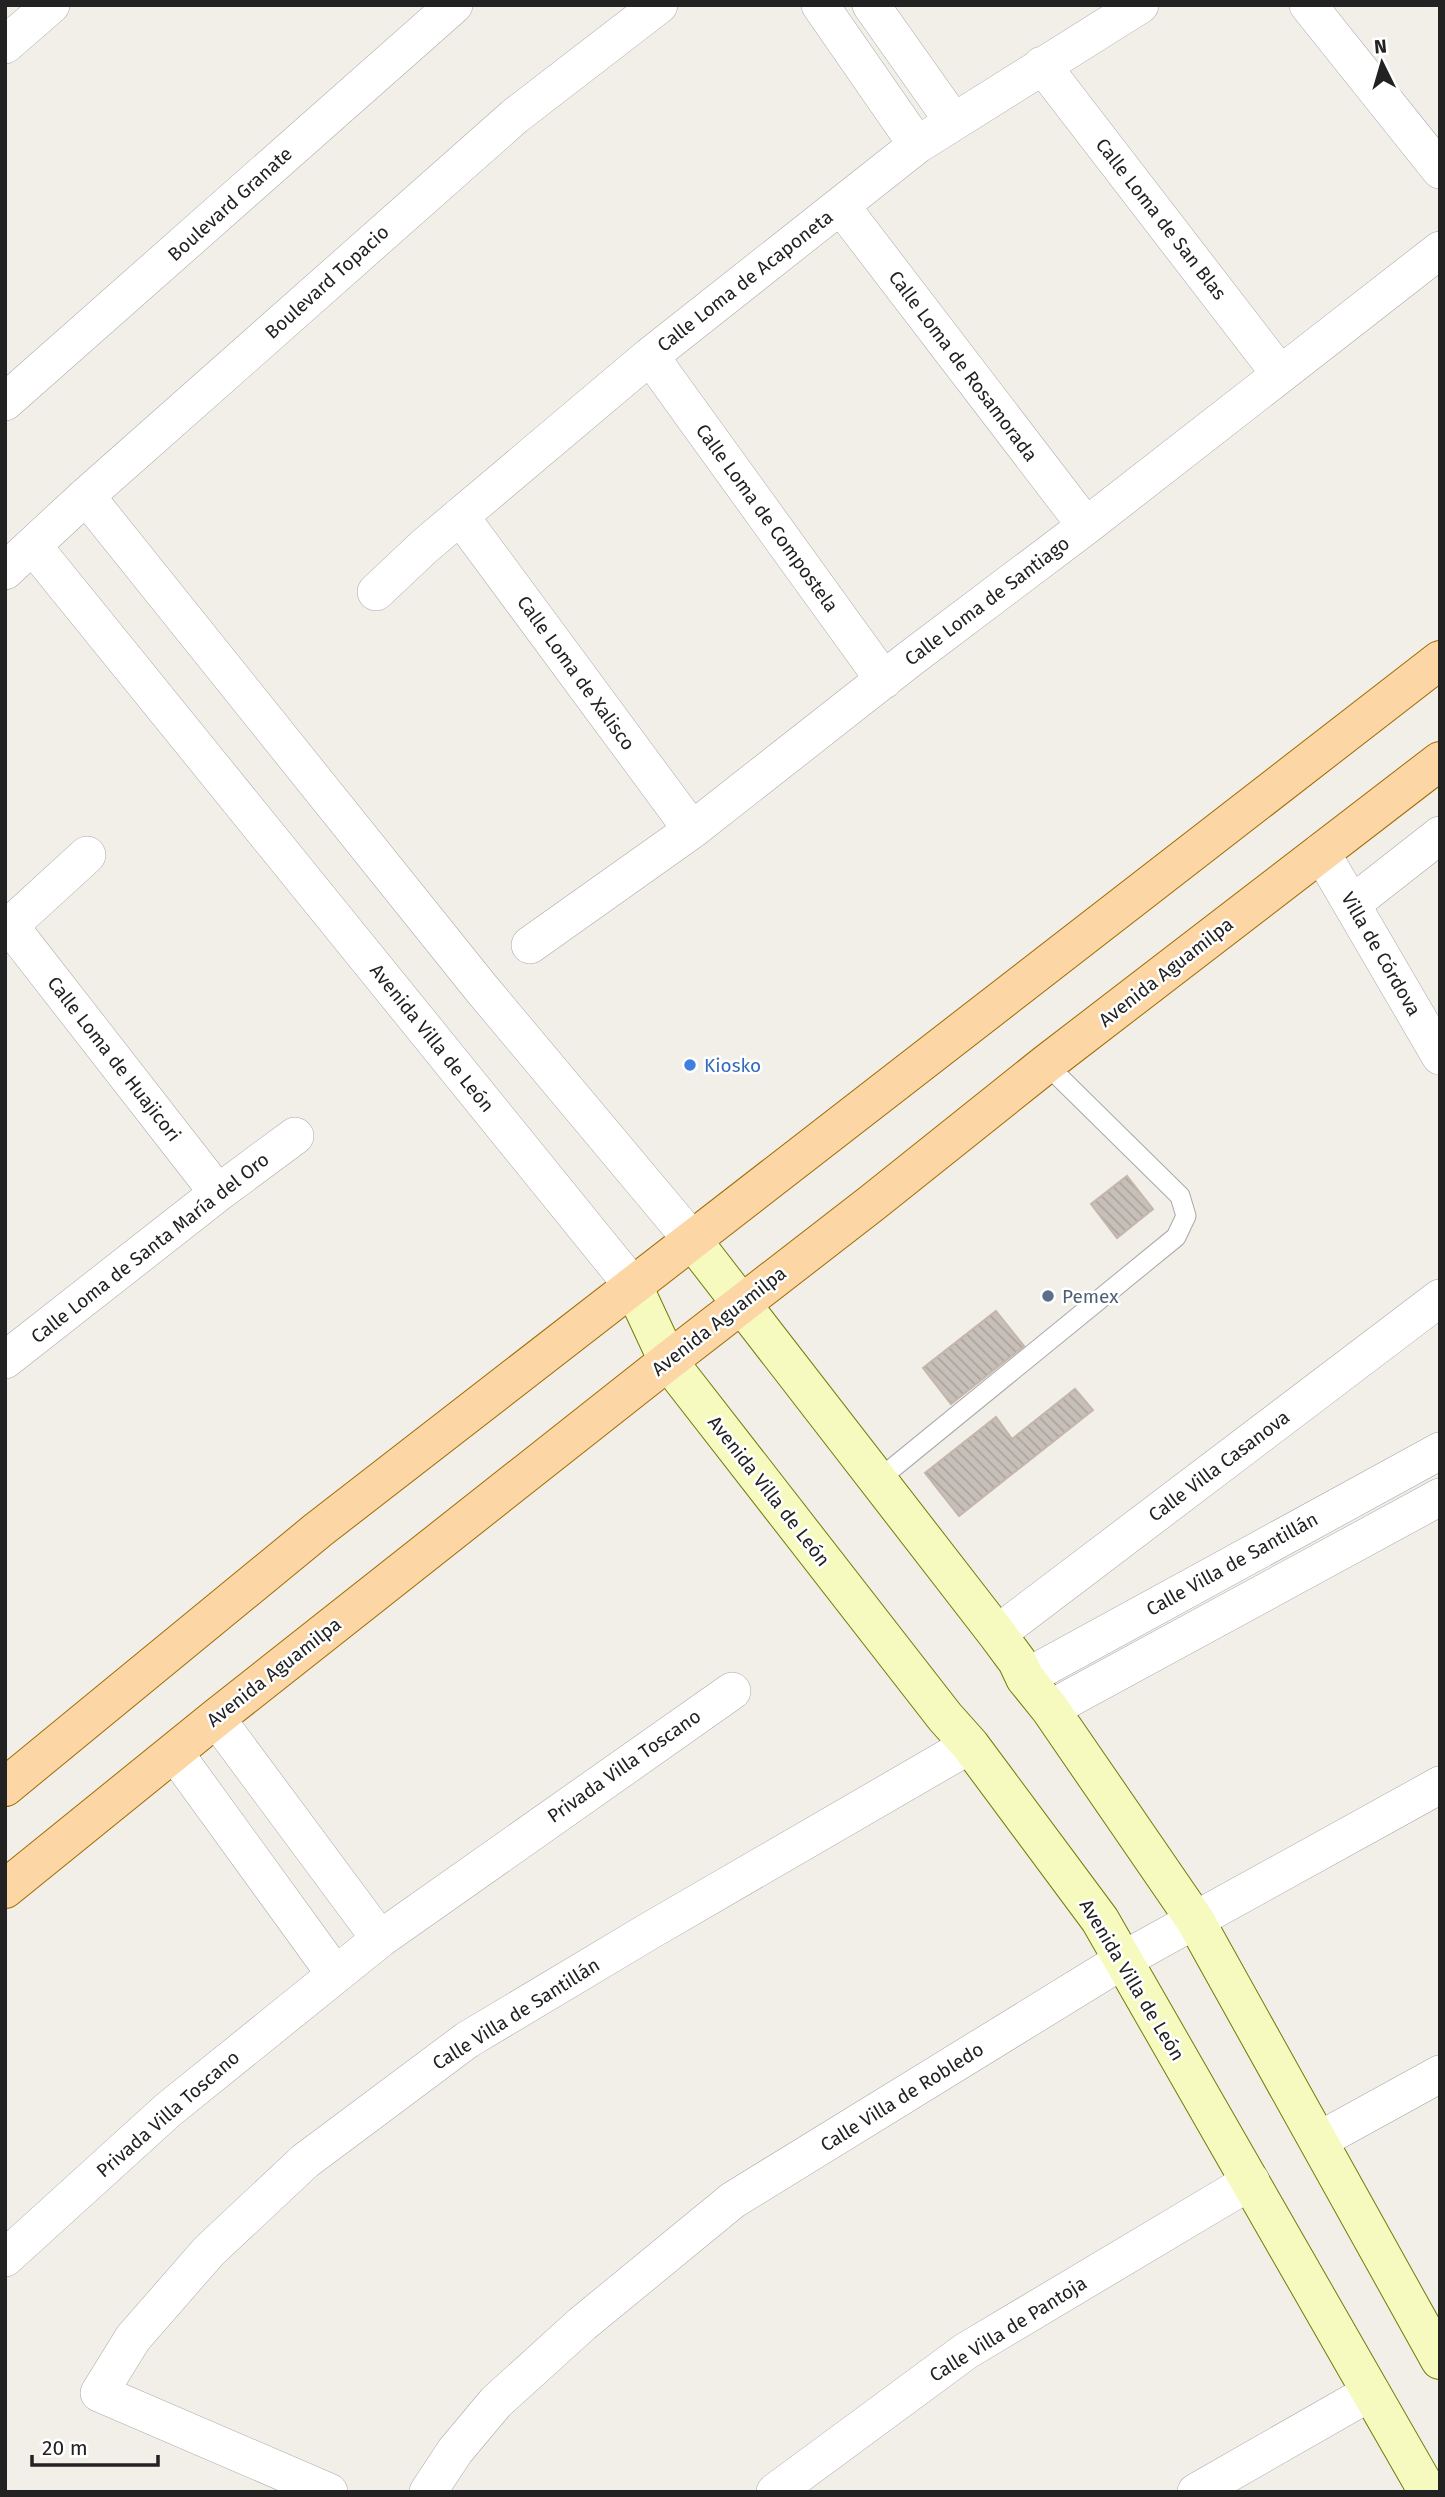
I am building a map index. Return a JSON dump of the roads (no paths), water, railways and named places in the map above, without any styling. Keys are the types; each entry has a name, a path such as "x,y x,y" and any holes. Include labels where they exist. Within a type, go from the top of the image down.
{"main road":[{"path":"5,1787 318,1530 1436,664"},
{"name":"Avenida Aguamilpa","path":"5,1889 216,1718 667,1361 872,1203 1046,1063 1440,761"}],"street":[{"path":"5,44 51,5"},
{"name":"Boulevard Granate","path":"9,390 454,5"},
{"name":"Boulevard Topacio","path":"5,571 515,116 659,5"},
{"path":"820,5 917,145"},
{"path":"871,5 953,121"},
{"name":"Calle Loma de Acaponeta","path":"376,593 460,516 650,356 917,145 1140,5"},
{"path":"1326,11 1440,170"},
{"name":"Calle Loma de San Blas","path":"1042,65 1280,374"},
{"name":"Calle Loma de Rosamorada","path":"841,206 1086,526"},
{"name":"Calle Loma de Santiago","path":"530,945 692,830 1440,250"},
{"name":"Calle Loma de Compostela","path":"650,356 884,680"},
{"path":"86,496 481,988 692,1240 998,1634 1025,1678 1050,1709 1195,1920 1440,2360"},
{"name":"Calle Loma de Xalisco","path":"460,516 692,830"},
{"name":"Avenida Villa de León","path":"33,546 634,1286 667,1361 970,1745 1100,1920 1428,2492"},
{"path":"1352,904 1440,835"},
{"name":"Villa de Córdova","path":"1321,852 1440,1056"},
{"path":"8,928 87,855"},
{"name":"Calle Loma de Huajicori","path":"8,928 218,1193"},
{"name":"Calle Loma de Santa María del Oro","path":"12,1342 295,1136"},
{"name":"Calle Villa Casanova","path":"998,1634 1440,1297"},
{"name":"Calle Villa de Santillán","path":"1025,1678 1440,1451"},
{"name":"Calle Villa de Santillán","path":"1050,1709 1440,1497"},
{"name":"Privada Villa Toscano","path":"5,2258 168,2110 335,1974 380,1939 732,1691"},
{"path":"216,1718 380,1939"},
{"name":"Calle Villa de Santillán","path":"329,2492 99,2393 133,2338 209,2251 305,2161 467,2040 970,1745"},
{"path":"174,1752 335,1974"},
{"name":"Calle Villa de Robledo","path":"428,2492 456,2451 496,2402 582,2323 733,2200 1124,1960 1440,1785"},
{"path":"1318,2141 1440,2074"},
{"name":"Calle Villa de Pantoja","path":"775,2492 966,2351 1251,2181"},
{"path":"1196,2492 1371,2392"}],"lane":[{"path":"878,1480 1176,1237 1186,1216 1180,1196 1046,1063"}],"place":[{"name":"Kiosko","path":"690,1065"},
{"name":"Pemex","path":"1048,1296"}]}
